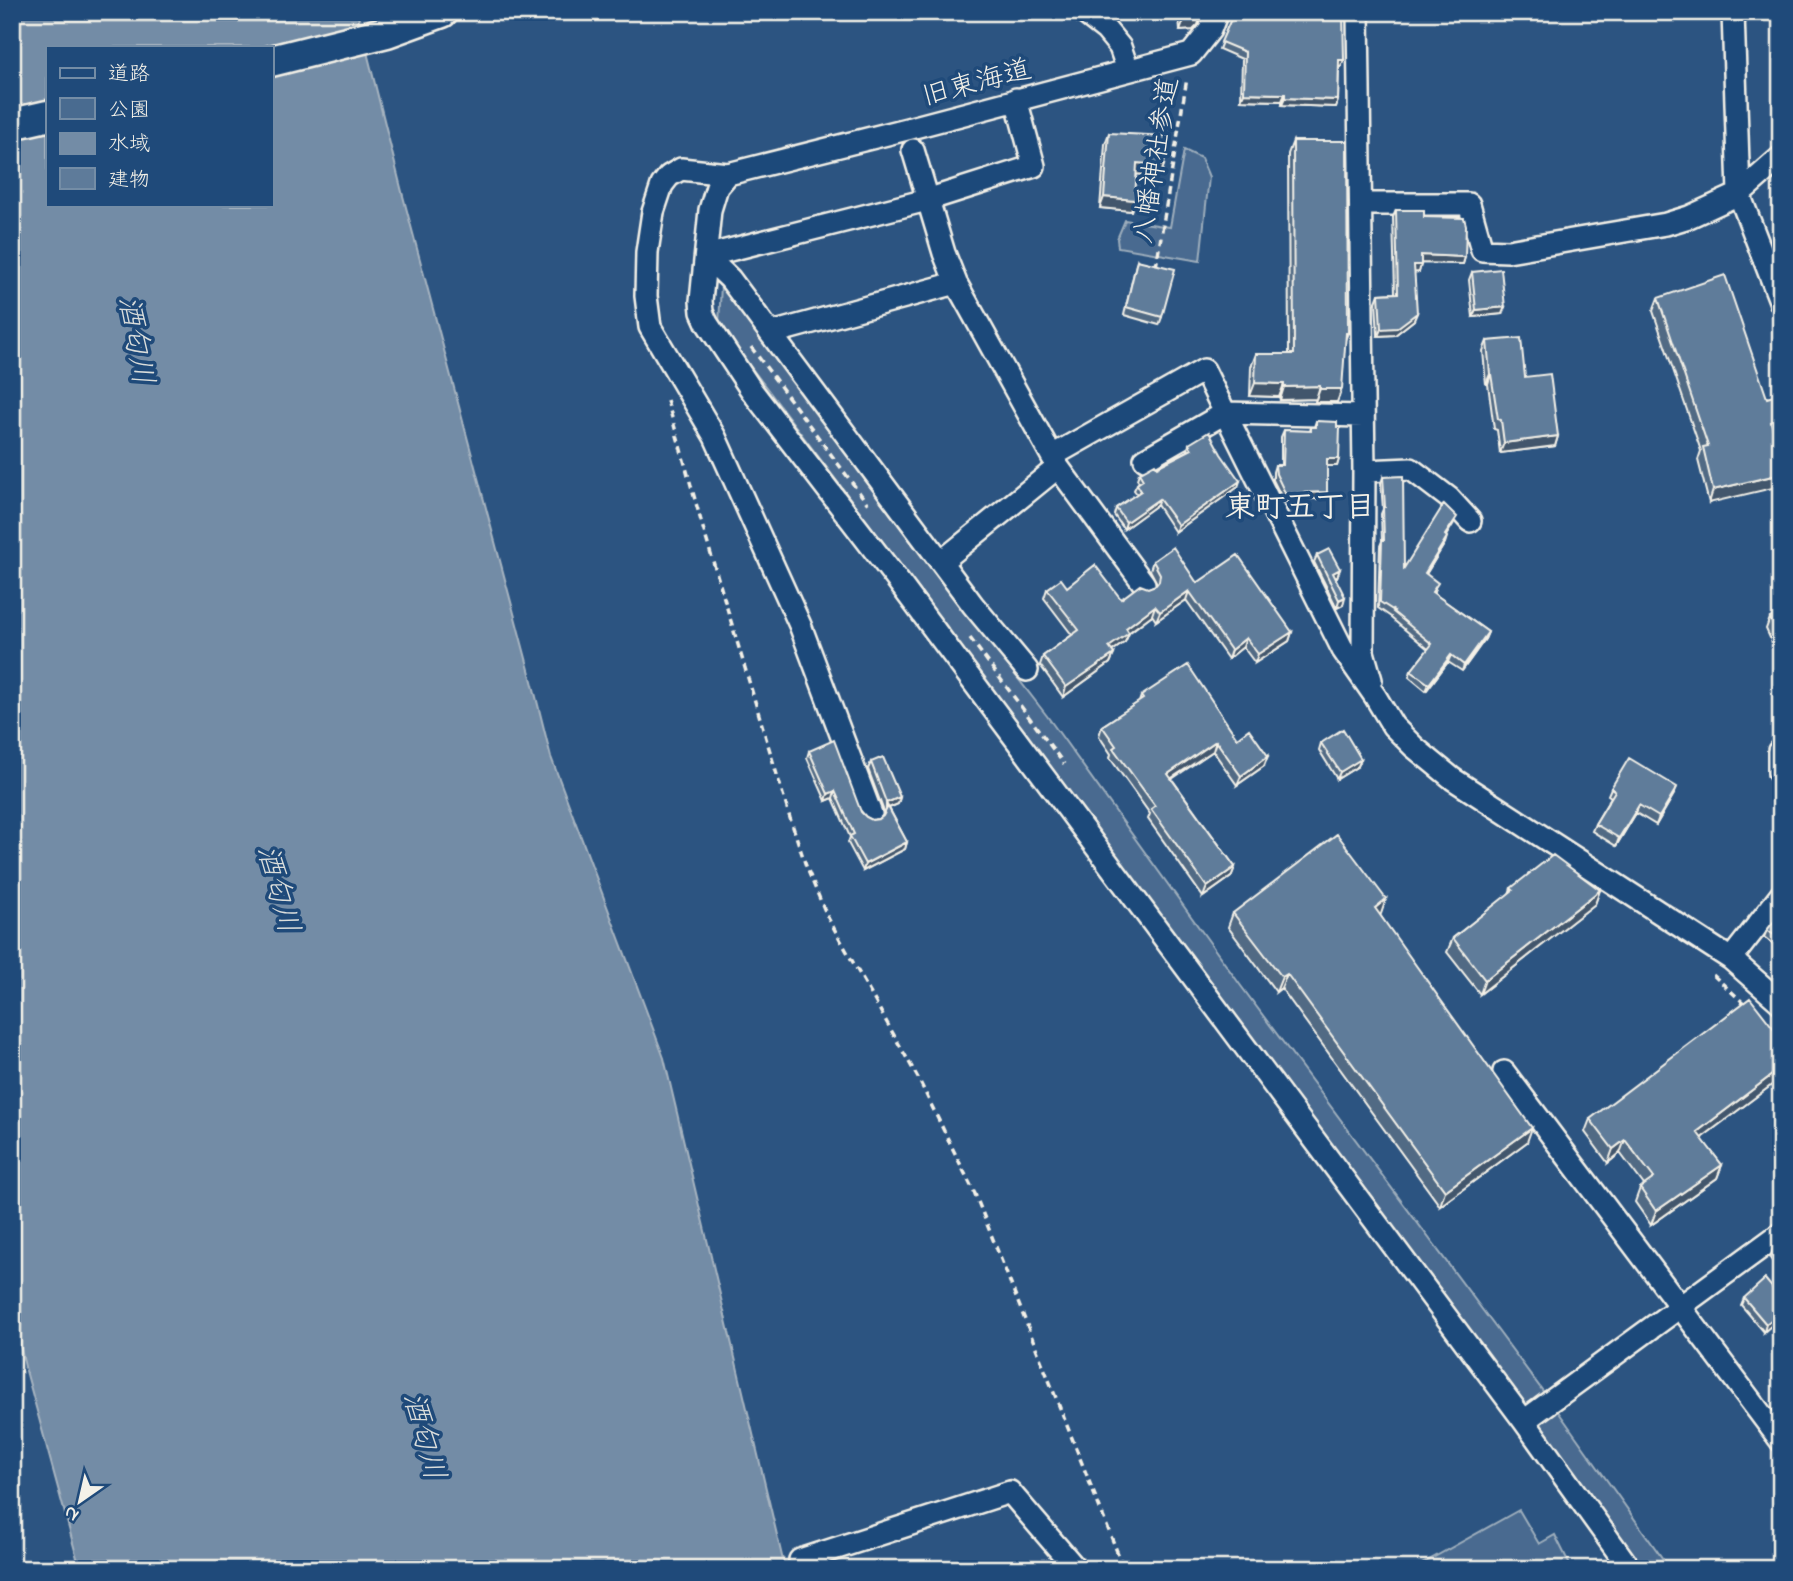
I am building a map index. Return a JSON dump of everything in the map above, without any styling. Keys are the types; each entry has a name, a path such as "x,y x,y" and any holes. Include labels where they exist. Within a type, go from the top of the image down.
{"highway":[{"path":"273,60 387,32 442,12"},
{"path":"12,124 46,116"}],"street":[{"path":"1083,12 1106,30 1120,47 1128,70"},
{"path":"1191,54 1210,30 1217,12"},
{"path":"1358,12 1364,471 1363,652 1375,696"},
{"path":"1733,12 1739,194 1781,303"},
{"name":"旧東海道","path":"728,174 1191,54"},
{"path":"706,256 927,200 1034,166 1016,99"},
{"path":"913,150 944,253 956,283 1055,462 1144,584"},
{"path":"1361,204 1469,204 1482,250 1508,251 1666,224 1739,194 1781,157"},
{"path":"728,174 681,169 669,176 662,185 653,212 647,252 646,296 649,327 715,437 800,625 871,814"},
{"path":"728,174 717,187 712,203 701,301 702,312 713,332 752,391 895,577 1524,1421 1630,1569"},
{"path":"706,256 730,279 973,605 1027,670"},
{"path":"772,334 956,283"},
{"path":"941,562 1055,462 1204,370 1343,650 1393,726 1452,779 1731,959 1781,1003"},
{"path":"1145,459 1225,413 1363,416"},
{"path":"1364,471 1411,469 1449,498 1470,521"},
{"path":"1781,749 1781,775"},
{"path":"1731,959 1781,895"},
{"path":"1504,1072 1781,1441"},
{"path":"1524,1421 1781,1233"},
{"path":"802,1569 800,1560 1010,1492 1076,1569"}],"path":[{"name":"八幡神社参道","path":"1156,273 1191,54"},
{"path":"665,393 707,542 806,866 827,916 918,1078 975,1194 1124,1569"}],"green space":[{"path":"1184,150 1201,158 1209,177 1200,261 1118,247 1117,239 1125,220 1170,227"},
{"path":"721,284 931,569 1047,716 1241,986 1557,1410 1670,1569 1637,1569 923,595 719,325"},
{"path":"1519,1510 1539,1544 1555,1535 1572,1569 1413,1569"}],"water":[{"name":"酒匂川","path":"12,12 357,12 551,757 664,1058 785,1569 80,1569 12,1309"}],"building":[{"path":"1185,12 1201,12 1198,16 1185,17"},
{"path":"1234,12 1343,12 1344,60 1339,60 1338,100 1244,93 1245,52 1221,42"},
{"path":"1109,133 1167,136 1164,165 1137,163 1135,200 1104,197"},
{"path":"1293,141 1347,141 1348,333 1342,389 1255,383 1256,354 1294,354"},
{"path":"1396,210 1424,210 1424,217 1464,218 1465,257 1421,255 1421,265 1414,265 1417,313 1397,328 1381,329 1379,294 1398,293"},
{"path":"1137,260 1175,269 1162,317 1126,307"},
{"path":"1501,269 1505,307 1476,310 1472,272"},
{"path":"1725,275 1767,398 1781,394 1781,419 1771,422 1781,453 1781,474 1713,490 1703,447 1708,446 1658,298"},
{"path":"1521,338 1525,377 1550,374 1558,436 1504,443 1490,374 1487,341"},
{"path":"1316,421 1337,422 1337,427 1340,427 1339,459 1327,459 1327,492 1286,495 1276,474 1275,465 1283,465 1284,430 1311,431 1311,427 1316,427"},
{"path":"1209,432 1240,481 1178,525 1159,499 1126,522 1116,508 1141,491 1137,484 1143,480 1139,473 1192,449 1189,444"},
{"path":"1403,476 1404,568 1444,504 1457,517 1425,573 1438,583 1432,592 1488,632 1464,665 1451,655 1429,684 1411,671 1432,644 1380,602 1385,507 1383,477"},
{"path":"1173,547 1197,583 1238,555 1292,632 1258,654 1246,638 1231,650 1189,591 1160,612 1155,606 1126,628 1129,633 1109,647 1114,654 1066,687 1043,656 1079,630 1047,589 1061,579 1067,587 1095,565 1121,599 1140,585 1148,588 1156,585 1160,574 1153,561"},
{"path":"1329,549 1340,569 1333,573 1345,597 1339,600 1317,555"},
{"path":"1781,614 1781,642 1770,618"},
{"path":"1188,665 1237,738 1249,729 1268,756 1241,776 1216,741 1168,774 1235,867 1207,887 1151,809 1155,806 1113,748 1116,746 1102,726"},
{"path":"1343,729 1361,759 1340,772 1321,743"},
{"path":"834,740 861,812 872,820 879,819 887,808 886,803 907,842 865,864 850,836 854,834 835,791 828,794 809,751"},
{"path":"883,757 900,797 886,803 871,762"},
{"path":"1629,758 1677,787 1659,817 1639,805 1619,838 1595,824 1615,791 1611,788"},
{"path":"1337,834 1386,899 1375,908 1532,1128 1445,1191 1287,974 1282,977 1233,913"},
{"path":"1553,855 1600,890 1485,980 1453,938"},
{"path":"1781,913 1781,940 1767,930"},
{"path":"1750,998 1781,1038 1781,1068 1697,1132 1722,1165 1656,1211 1640,1188 1654,1178 1625,1140 1613,1149 1590,1119"},
{"path":"1781,1241 1781,1255 1774,1246"},
{"path":"1765,1279 1781,1298 1781,1312 1766,1324 1744,1298"}],"district":[{"name":"東町五丁目","path":"1300,506"}]}
